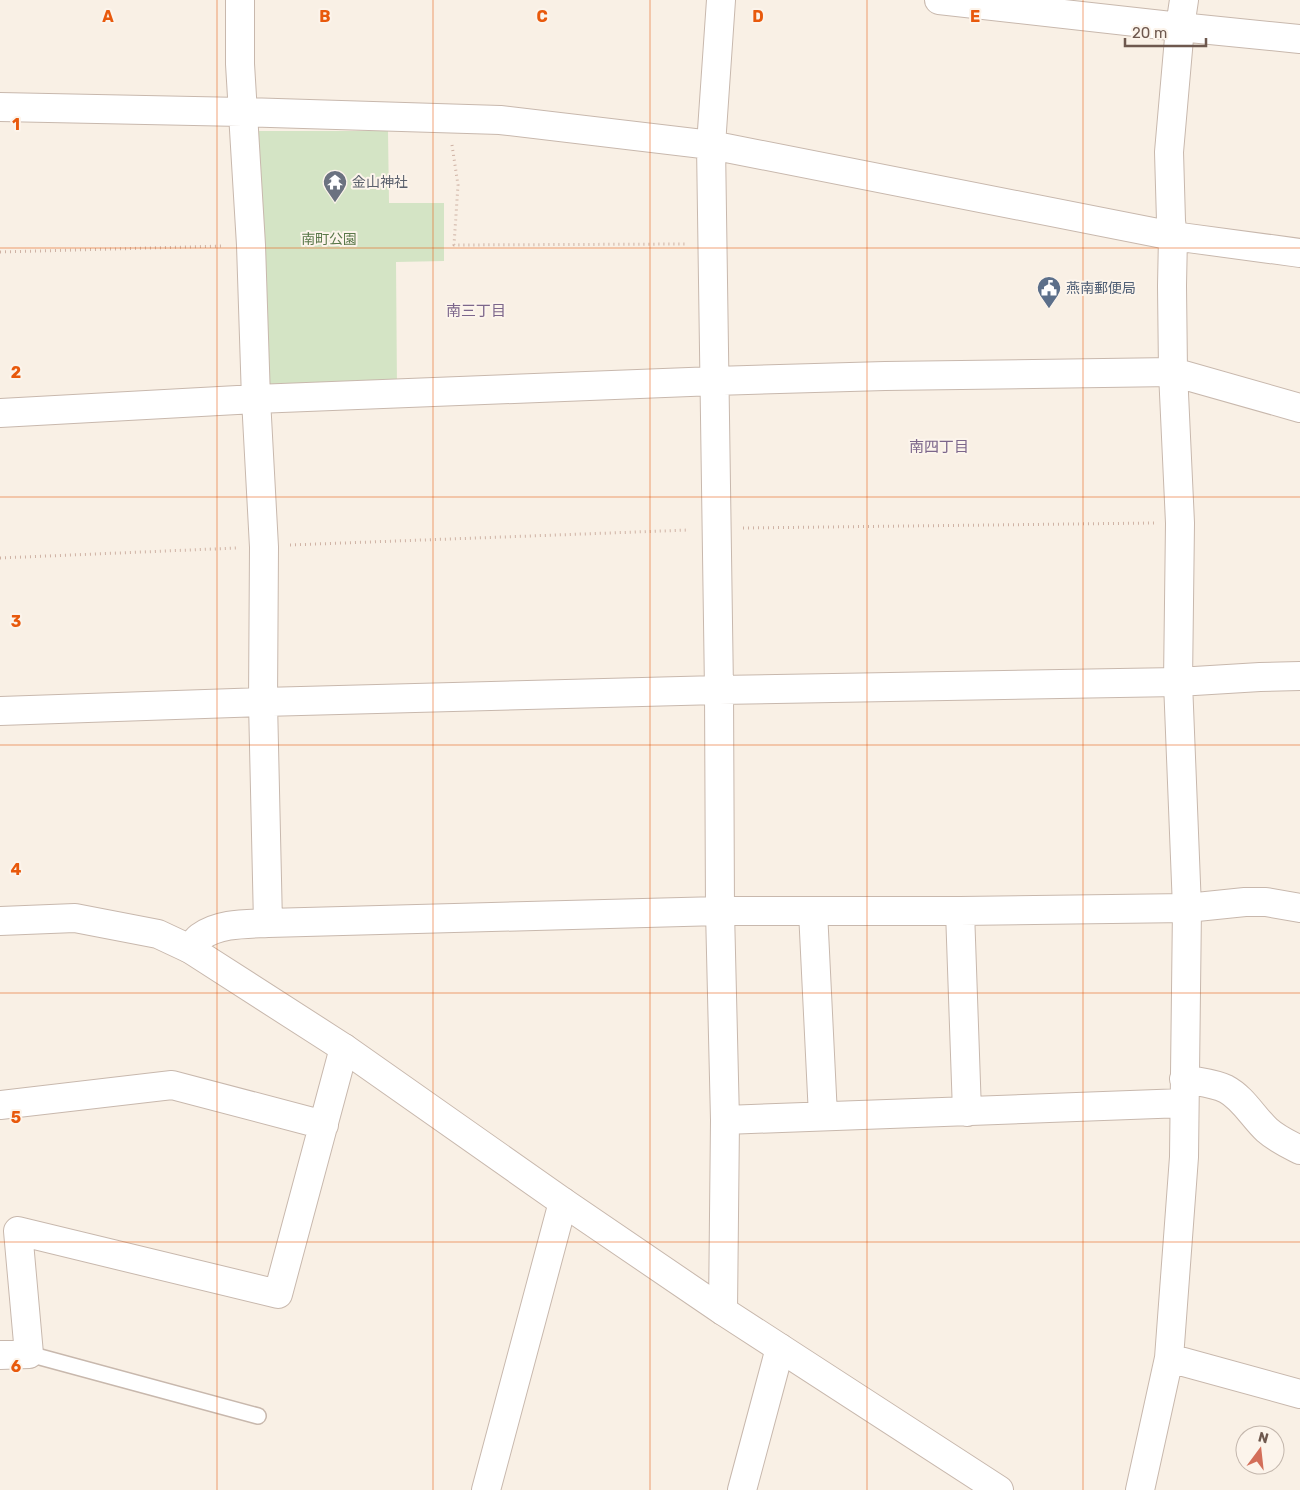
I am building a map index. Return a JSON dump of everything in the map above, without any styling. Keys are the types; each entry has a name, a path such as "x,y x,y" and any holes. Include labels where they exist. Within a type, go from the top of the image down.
{"street":[{"path":"240,0 242,112 251,245 256,399 264,546 263,702 268,923"},
{"path":"721,0 711,145 720,690 720,911 725,1120 723,1312"},
{"path":"939,0 1180,28 1300,39"},
{"path":"1140,1490 1169,1358 1184,1157 1187,908 1178,682 1180,523 1173,372 1173,236 1169,152 1184,0"},
{"path":"0,107 500,120 711,145 1173,236 1300,253"},
{"path":"0,413 256,399 715,381 885,376 1173,372 1300,408"},
{"path":"0,711 720,690 1178,682 1300,676"},
{"path":"190,949 199,938 218,929 237,924 720,911 960,911 1187,908 1244,902 1266,902 1300,908"},
{"path":"813,911 823,1116"},
{"path":"960,911 967,1112"},
{"path":"0,922 75,918 158,934 190,949 344,1048 723,1312 999,1490"},
{"path":"0,1355 29,1354 18,1231 278,1294 344,1048"},
{"path":"0,1105 172,1085 324,1125"},
{"path":"725,1120 967,1112 1184,1091 1217,1086 1226,1089 1242,1101 1266,1130 1277,1139 1300,1150"},
{"path":"486,1490 563,1202"},
{"path":"742,1490 780,1348"},
{"path":"1169,1358 1300,1394"}],"lane":[{"path":"29,1354 258,1416"}],"path":[{"path":"448,119 458,185 454,245 712,244"},
{"path":"0,252 251,245"},
{"path":"0,558 716,529 1180,523"}],"green space":[{"name":"南町公園","path":"256,131 388,131 389,203 444,203 444,261 396,262 397,390 262,391"}],"place":[{"name":"金山神社","path":"335,203"},
{"name":"燕南郵便局","path":"1049,309"}],"district":[{"name":"南三丁目","path":"476,311"},
{"name":"南四丁目","path":"939,447"}]}
